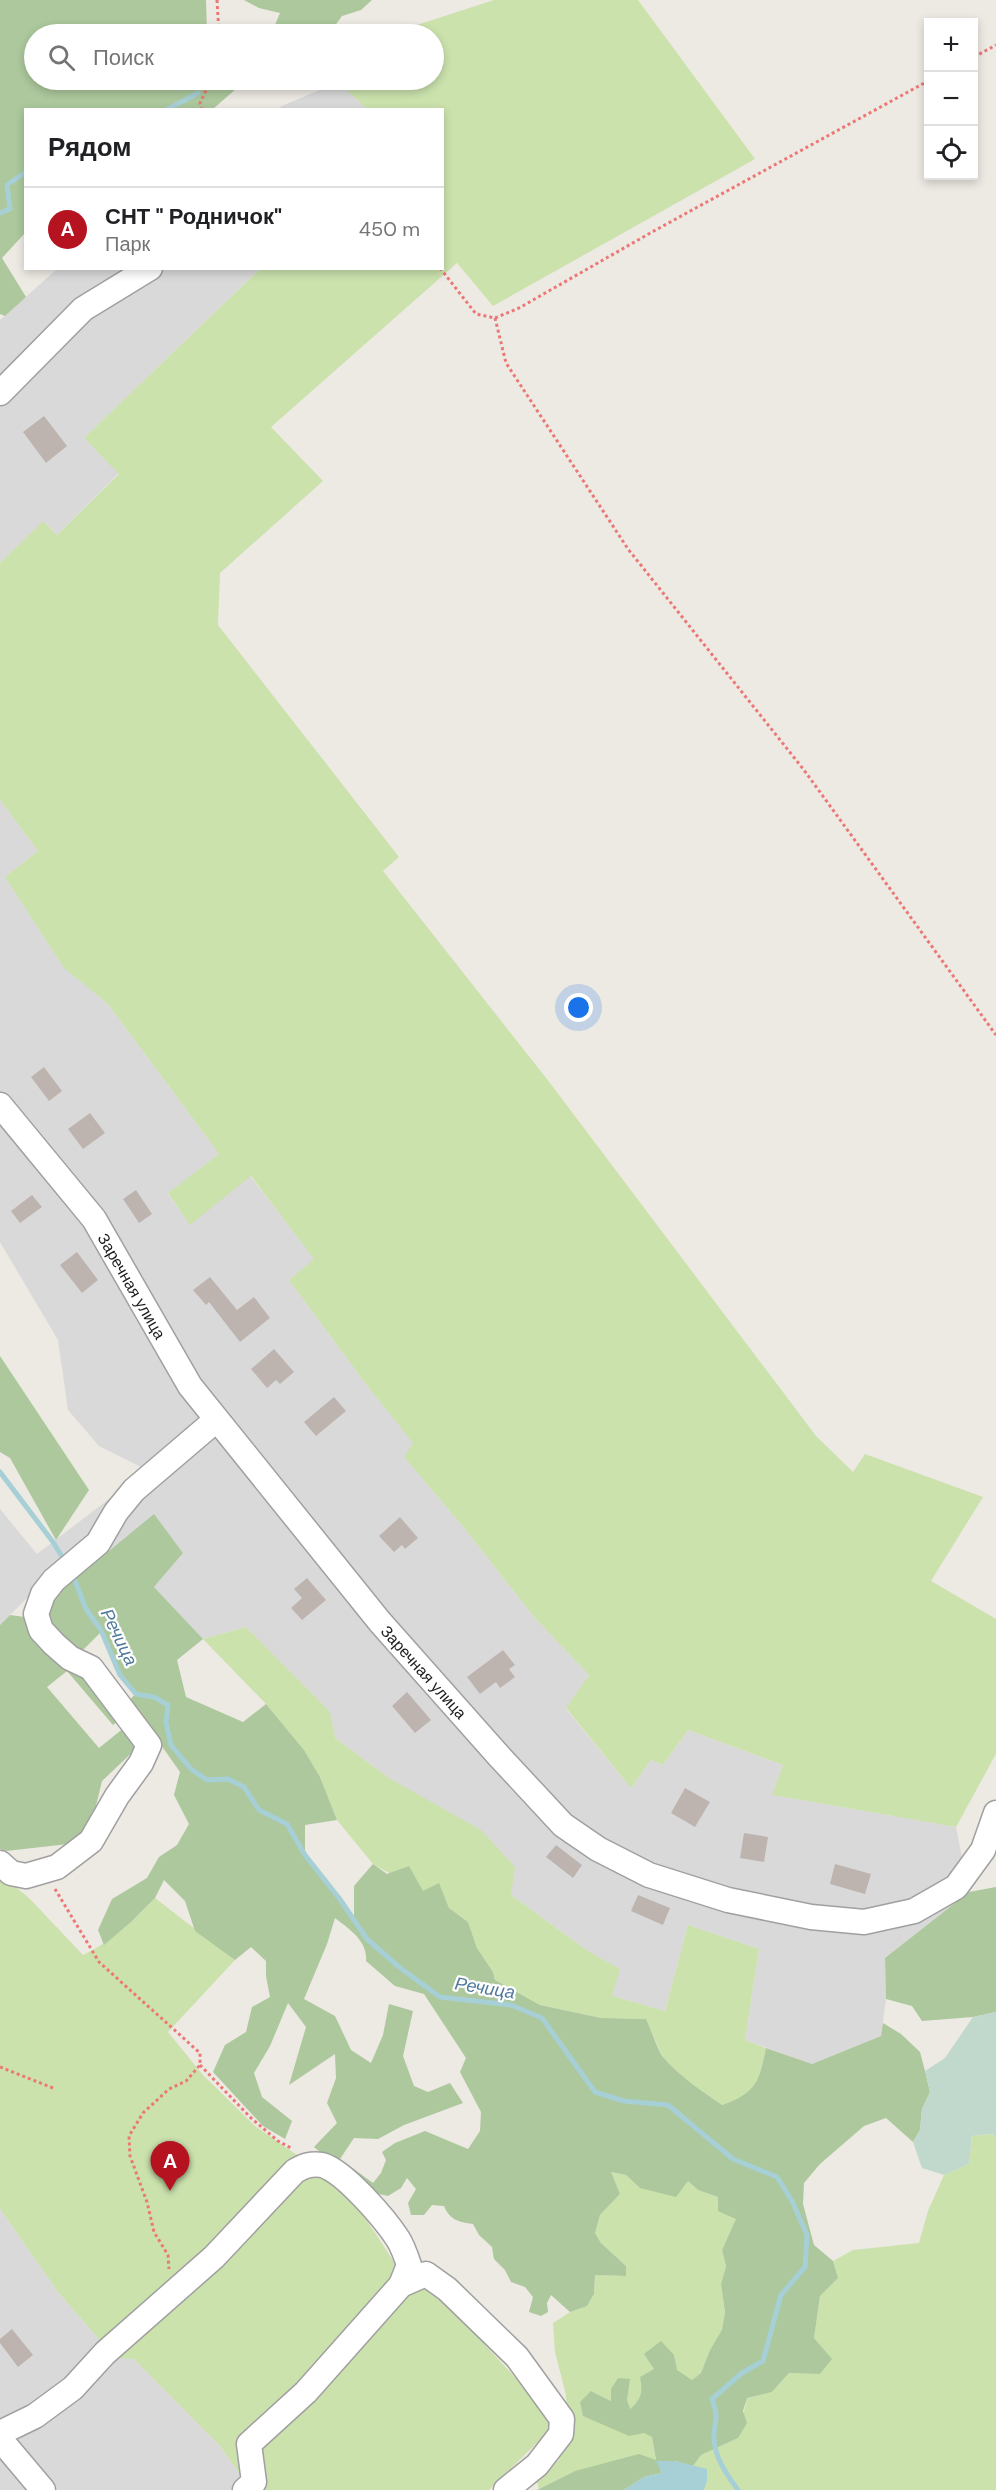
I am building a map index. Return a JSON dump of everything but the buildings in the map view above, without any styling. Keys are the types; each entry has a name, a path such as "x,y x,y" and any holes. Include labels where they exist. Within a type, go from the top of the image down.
{"street":[{"path":"0,393 83,309 147,270"},
{"name":"Заречная улица","path":"0,1105 94,1219 190,1386 216,1420 380,1622 563,1825 598,1849 650,1875 728,1900 812,1917 864,1922 914,1911 956,1887 983,1850 996,1813"},
{"path":"0,1863 11,1873 26,1876 57,1867 91,1841 117,1796 141,1763 149,1745 92,1668 70,1658 41,1630 36,1614 43,1594 98,1543 134,1490 216,1420"},
{"path":"0,2433 35,2416 74,2388 105,2353 214,2257 295,2171 308,2164 323,2166 347,2181 374,2208 399,2240 410,2265 401,2285 306,2392 249,2444 254,2482 245,2490"},
{"path":"401,2285 426,2274 447,2289 517,2357 562,2420 561,2434 537,2465 506,2490"},
{"path":"0,2439 43,2490"}],"path":[{"path":"217,0 218,24"},
{"path":"978,55 996,45"},
{"path":"442,270 476,314 495,318 519,308 651,232 924,83"},
{"path":"201,108 200,103 206,90"},
{"path":"495,318 506,363 628,549 804,770 996,1035"},
{"path":"26,1876 53,1886 99,1962 200,2053 200,2065 186,2081 169,2089 143,2113 129,2136 130,2156 147,2202 154,2232 168,2255 168,2280 159,2306"},
{"path":"200,2065 251,2118 278,2141 301,2156 301,2168"},
{"path":"0,2067 53,2088"}],"shaded area":[{"path":"319,90 347,90 366,108 280,108"},
{"path":"56,270 259,270 84,438 119,473 57,535 43,521 0,563 0,320"},
{"path":"0,800 38,851 5,877 64,967 108,1004 219,1154 168,1194 190,1224 250,1176 315,1259 289,1280 365,1383 414,1443 405,1458 465,1529 534,1617 589,1675 566,1709 631,1788 651,1760 663,1765 688,1730 783,1765 773,1795 956,1827 969,1892 885,1958 886,1999 881,2036 812,2064 745,2040 759,1949 688,1925 665,2011 611,1996 619,1969 588,1951 511,1895 389,1778 335,1738 329,1712 246,1627 203,1639 154,1587 183,1553 154,1515 52,1598 33,1592 0,1625 0,1509 37,1554 147,1470 99,1446 68,1410 58,1340 0,1242"},
{"path":"0,2209 58,2292 115,2358 134,2358 220,2446 251,2490 0,2490"}],"green space":[{"path":"0,0 206,0 207,24 24,24 24,90 235,90 214,108 24,108 24,234 2,258 26,297 5,316 0,314"},
{"path":"244,0 372,0 361,10 342,16 336,24 275,24 280,13 259,8"},
{"path":"494,0 638,0 755,159 493,306 457,263 271,427 323,481 220,573 218,625 399,857 383,871 550,1083 816,1436 853,1472 865,1454 983,1497 931,1581 996,1619 996,1754 956,1827 772,1795 783,1765 688,1730 663,1765 651,1760 631,1788 566,1708 589,1675 534,1617 465,1529 404,1457 413,1443 365,1383 289,1280 314,1259 251,1176 190,1225 168,1193 219,1154 108,1004 64,968 5,877 38,851 0,800 0,563 43,521 57,535 119,474 84,438 259,270 444,270 444,108 366,108 347,90 444,90 444,24 420,24"},
{"path":"0,1356 89,1490 56,1540 10,1458 0,1452"},
{"path":"154,1514 183,1553 154,1587 203,1639 177,1660 186,1697 243,1722 266,1704 304,1750 320,1777 337,1820 305,1825 305,1855 354,1920 354,1886 373,1864 387,1874 409,1866 423,1891 439,1883 449,1908 468,1922 477,1948 493,1972 495,1980 540,2005 601,2018 646,2019 659,2050 669,2064 722,2105 742,2096 754,2085 761,2070 766,2048 812,2064 881,2036 883,2023 901,2034 920,2052 930,2092 922,2109 920,2130 913,2142 886,2118 864,2126 820,2164 804,2183 803,2204 814,2245 833,2261 838,2278 820,2296 814,2338 832,2359 820,2374 789,2373 772,2392 747,2398 743,2411 747,2423 738,2438 701,2455 693,2466 675,2461 657,2461 662,2473 644,2477 624,2490 537,2490 575,2471 639,2454 656,2460 652,2437 644,2433 629,2436 583,2416 580,2402 591,2391 611,2401 611,2389 618,2378 630,2379 627,2400 630,2409 641,2395 640,2377 654,2369 644,2354 661,2341 674,2355 677,2370 692,2380 701,2373 710,2350 722,2330 725,2312 721,2284 726,2266 722,2250 736,2219 718,2211 718,2197 698,2190 688,2181 676,2197 640,2188 626,2175 611,2172 620,2194 600,2215 595,2233 601,2243 626,2266 626,2276 595,2275 594,2294 587,2306 570,2312 551,2295 547,2303 548,2312 541,2316 529,2312 533,2297 525,2287 511,2282 505,2270 494,2259 492,2247 479,2235 473,2224 455,2220 444,2206 432,2205 424,2215 411,2215 408,2203 416,2189 407,2178 401,2188 388,2196 366,2191 314,2147 337,2123 327,2103 336,2078 335,2054 289,2085 306,2027 288,2003 270,2046 254,2073 262,2097 292,2121 285,2139 263,2126 213,2072 225,2045 246,2032 252,2007 270,1997 266,1961 251,1947 235,1960 195,1931 185,1901 164,1880 155,1898 104,1945 98,1930 112,1899 147,1878 159,1857 177,1845 189,1824 174,1795 180,1772 154,1735 127,1703 136,1693 120,1675 102,1631 84,1649 65,1654 124,1716 113,1725 67,1671 47,1687 99,1748 130,1723 141,1744 102,1781 93,1818 77,1843 6,1851 0,1849 0,1625 10,1615 39,1619 52,1598","holes":["335,1918 361,1942 366,1961 395,1986 424,1994 466,2058 460,2072 481,2112 480,2131 468,2149 425,2131 395,2143 382,2152 386,2160 381,2173 373,2183 340,2159 354,2138 378,2139 404,2125 463,2103 450,2083 428,2092 414,2086 403,2056 413,2011 389,2004 383,2035 371,2063 351,2050 335,2016 304,1999 327,1944"]},
{"path":"246,1627 330,1712 335,1738 389,1778 481,1830 515,1867 511,1895 588,1951 620,1969 612,1996 665,2011 688,1925 759,1949 745,2040 766,2048 758,2078 749,2091 722,2105 699,2089 663,2057 646,2019 601,2018 540,2005 495,1980 493,1972 477,1948 468,1922 449,1908 439,1884 423,1892 373,1864 337,1820 320,1777 304,1750 266,1704 203,1639"},
{"path":"0,1874 29,1898 83,1955 122,1930 155,1898 235,1960 168,2032 203,2075 255,2126 323,2173 360,2210 396,2265 428,2283 557,2423 489,2490 251,2490 220,2446 134,2359 115,2358 58,2292 0,2209"},
{"path":"996,1887 996,2012 973,2017 922,2021 912,2006 886,1999 885,1958 969,1892"},
{"path":"996,2012 996,2138 992,2134 972,2136 969,2164 944,2175 922,2168 913,2142 920,2130 922,2109 930,2092 925,2071 945,2058 973,2017"},
{"path":"992,2134 996,2138 996,2490 704,2490 707,2481 693,2466 701,2455 738,2438 747,2398 772,2392 789,2373 820,2374 831,2359 814,2338 820,2296 838,2278 833,2261 853,2250 919,2243 928,2211 944,2175 969,2164 972,2136"},
{"path":"610,2172 626,2175 640,2188 687,2180 698,2190 718,2197 737,2219 722,2250 726,2266 721,2284 725,2312 722,2331 710,2350 701,2373 692,2380 676,2370 674,2355 655,2369 638,2402 629,2410 627,2400 629,2379 611,2401 591,2391 652,2437 656,2461 575,2471 539,2489 537,2482 559,2460 567,2418 566,2395 555,2352 553,2323 570,2312 587,2306 594,2294 595,2275 625,2276 626,2266 601,2243 595,2233 600,2215 620,2194"}],"water":[{"path":"656,2461 675,2461 707,2469 704,2490 624,2490 644,2477 662,2473"}],"waterway":[{"name":"Речица","path":"170,108 198,93"},
{"name":"Речица","path":"0,213 10,209 7,185 24,173"},
{"name":"Речица","path":"0,1472 53,1542 66,1563"},
{"name":"Речица","path":"72,1573 86,1609 101,1630 120,1675 136,1694 154,1697 168,1705 166,1722 171,1745 191,1769 207,1780 228,1779 244,1787 259,1810 287,1824 305,1855 339,1898 367,1939 399,1967 440,1997 511,2005 542,2018 595,2092 624,2101 668,2105 733,2159 777,2177 792,2201 807,2235 805,2267 781,2295 763,2361 742,2373 712,2399 716,2416 714,2437 716,2452 738,2490"}],"place":[{"name":"СНТ \" Родничок\"","path":"170,2191"}]}
